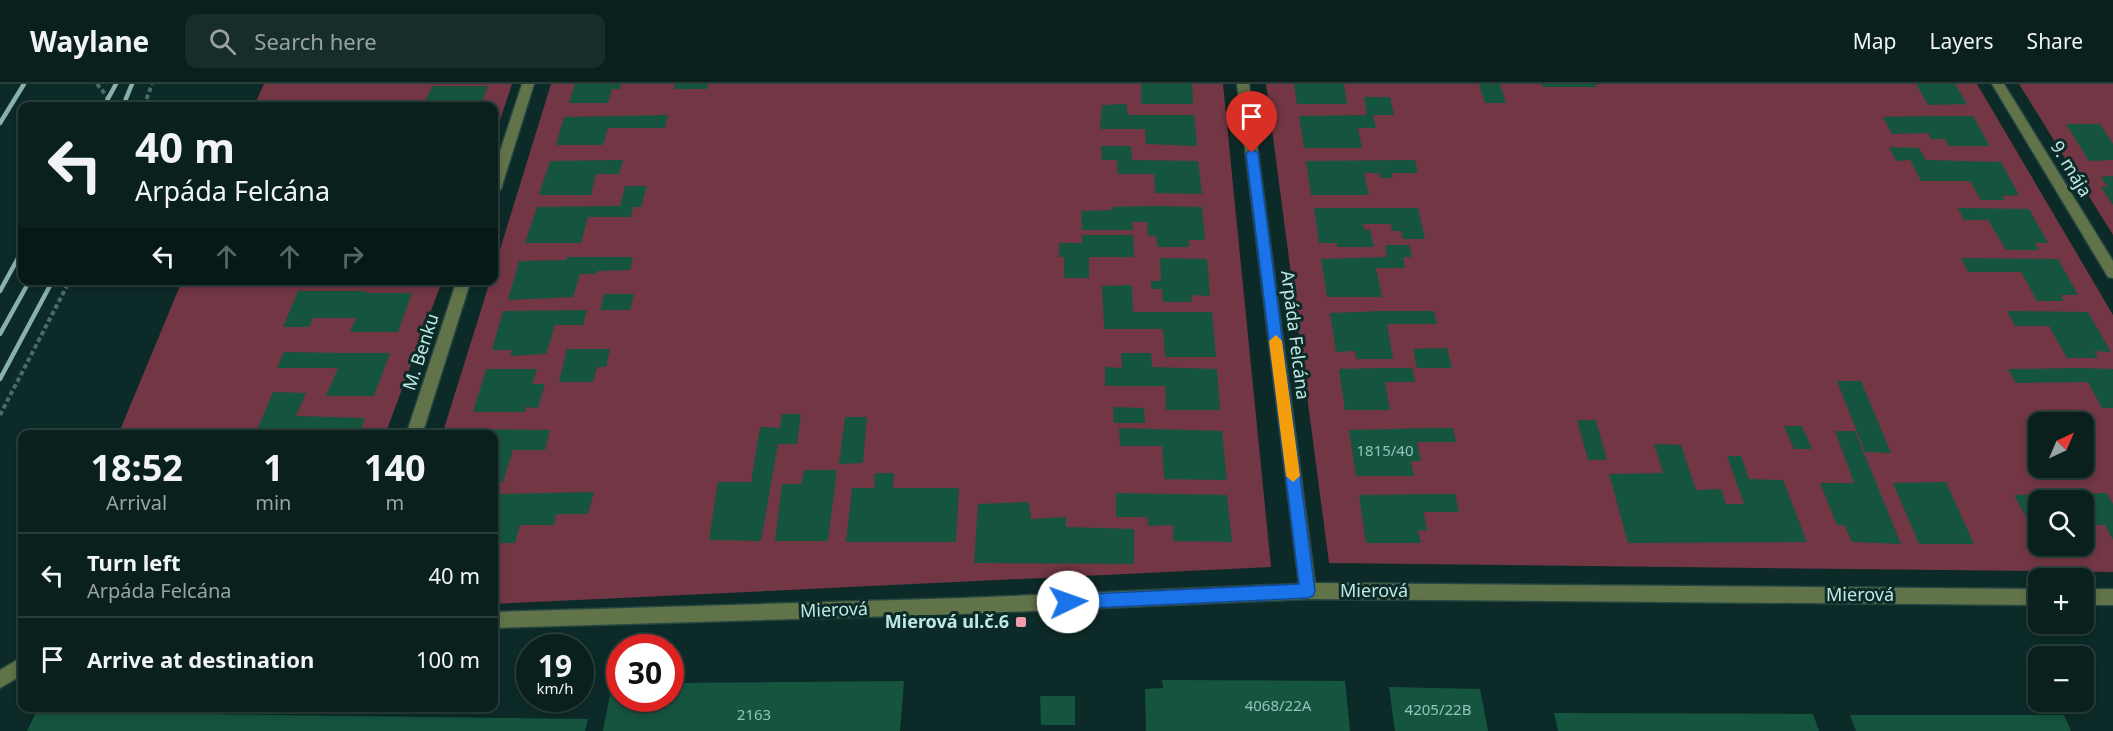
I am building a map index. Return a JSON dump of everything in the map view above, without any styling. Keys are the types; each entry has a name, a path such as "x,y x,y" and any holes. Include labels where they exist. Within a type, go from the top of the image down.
{"street":[{"path":"498,177 528,84"},
{"name":"Arpáda Felcána","path":"1243,84 1308,591"},
{"name":"9. mája","path":"1998,84 2113,273"},
{"name":"M. Benku","path":"416,430 462,285"},
{"name":"Mierová","path":"498,620 963,606 1308,591 2028,597"},
{"path":"2094,597 2113,597"},
{"path":"0,680 18,667"}],"path":[{"path":"97,84 112,102"},
{"path":"145,102 152,84"},
{"path":"0,415 67,285"}],"shaded area":[{"path":"264,84 512,84 498,126 498,102 256,102"},
{"path":"551,84 1223,84 1271,567 498,604 498,430 444,430 489,285 498,285 498,256"},
{"path":"1266,84 1977,84 2113,315 2113,572 2094,572 2094,568 2028,568 2028,571 1329,563"},
{"path":"2019,84 2113,84 2113,235"},
{"path":"180,285 441,285 387,430 120,430"}],"building":[{"path":"575,84 621,84 620,89 612,89 608,103 569,103"},
{"path":"675,84 708,84 707,89 674,89"},
{"path":"1141,84 1192,84 1193,104 1141,104"},
{"path":"1294,84 1344,84 1347,104 1297,104"},
{"path":"1479,84 1500,84 1506,103 1485,103"},
{"path":"1542,84 1596,84 1597,87 1543,87"},
{"path":"1916,84 1955,84 1967,104 1928,105"},
{"path":"432,86 488,86 482,102 425,102"},
{"path":"1364,97 1390,97 1394,115 1373,115 1376,128 1358,128 1362,148 1304,148 1299,116 1367,115"},
{"path":"1126,104 1128,115 1194,115 1197,146 1146,144 1145,129 1100,129 1102,105"},
{"path":"668,115 665,128 608,128 603,145 556,145 564,117"},
{"path":"1973,116 1990,146 1949,146 1945,139 1931,139 1928,133 1892,134 1883,117"},
{"path":"2066,124 2100,124 2113,144 2113,160 2089,161"},
{"path":"1101,146 1131,146 1132,160 1198,161 1202,194 1155,193 1154,174 1118,174 1117,160 1102,160"},
{"path":"1889,147 1919,148 1926,160 2001,162 2019,195 2002,196 2005,200 1981,200 1970,181 1921,181 1910,160 1896,161"},
{"path":"623,160 619,174 596,174 591,195 539,195 550,161"},
{"path":"1415,160 1418,173 1392,173 1393,178 1380,178 1379,173 1364,173 1369,195 1311,195 1306,161"},
{"path":"2113,176 2113,205 2101,187 2108,187 2100,177"},
{"path":"625,186 647,186 641,207 633,207 631,217 588,217 581,243 525,243 537,207 620,206"},
{"path":"1112,207 1202,207 1205,240 1189,240 1189,247 1157,247 1156,236 1148,236 1147,222 1132,222 1133,230 1082,230 1081,211 1112,210"},
{"path":"1314,208 1418,208 1425,239 1403,239 1401,231 1392,231 1391,224 1363,224 1364,229 1370,230 1374,247 1337,247 1337,243 1319,243"},
{"path":"1958,208 2029,209 2048,243 2035,243 2039,250 2006,250 1988,220 1964,220"},
{"path":"1082,235 1133,235 1134,257 1089,257 1089,278 1064,278 1064,257 1059,257 1059,243 1082,243"},
{"path":"1385,245 1409,245 1412,257 1403,257 1405,268 1376,268 1382,297 1327,297 1321,259 1387,257"},
{"path":"567,257 633,257 630,270 580,274 573,297 508,300 519,261 566,260"},
{"path":"1160,258 1207,259 1210,296 1191,295 1192,302 1163,302 1162,289 1151,289 1151,281 1161,281"},
{"path":"1961,258 2058,259 2078,295 2061,295 2064,301 2037,301 2021,272 1968,272"},
{"path":"1132,285 1133,312 1212,312 1216,357 1165,357 1163,329 1104,329 1102,286"},
{"path":"298,291 412,293 398,332 350,332 356,318 313,318 309,327 283,327"},
{"path":"604,294 634,294 630,310 600,310"},
{"path":"587,310 583,325 555,325 546,354 510,356 512,350 492,350 503,311"},
{"path":"1434,311 1437,324 1387,324 1393,359 1356,359 1355,351 1336,352 1330,313"},
{"path":"2007,311 2088,312 2111,352 2094,351 2098,358 2067,358 2049,326 2015,326"},
{"path":"1447,348 1452,368 1417,368 1413,349"},
{"path":"567,349 610,349 606,367 597,367 593,382 559,382"},
{"path":"284,352 390,353 374,396 326,396 338,368 277,368"},
{"path":"1121,353 1151,353 1152,367 1217,369 1220,410 1166,410 1165,386 1105,386 1105,367 1122,368"},
{"path":"1412,368 1415,382 1385,382 1390,410 1345,410 1339,369"},
{"path":"486,369 537,369 532,384 545,384 538,408 526,407 525,412 473,412"},
{"path":"2008,369 2113,369 2113,408 2102,408 2088,382 2016,383"},
{"path":"1837,381 1861,381 1891,453 1865,452"},
{"path":"273,392 306,393 296,416 365,418 361,430 257,430"},
{"path":"1113,407 1144,408 1145,423 1114,423"},
{"path":"782,414 801,414 797,444 778,444 761,541 709,540 718,482 751,482 760,427 780,428"},
{"path":"845,417 867,417 863,463 839,464"},
{"path":"1577,420 1596,420 1607,460 1588,460"},
{"path":"1784,426 1802,426 1812,449 1794,449"},
{"path":"1119,428 1222,431 1227,480 1164,479 1162,446 1120,446"},
{"path":"1453,428 1456,442 1417,442 1421,461 1411,461 1414,476 1356,476 1349,430"},
{"path":"467,429 550,430 545,450 513,450 503,482 498,482 498,430"},
{"path":"1835,431 1855,431 1901,544 1852,542 1844,525 1837,525 1820,483 1854,483"},
{"path":"1654,444 1681,445 1696,490 1721,489 1726,504 1744,504 1727,456 1741,456 1749,479 1783,480 1807,542 1628,543 1609,474 1663,473"},
{"path":"804,470 837,470 828,541 775,541 782,484 801,484"},
{"path":"875,473 894,473 893,488 959,488 956,542 846,542 852,488 874,488"},
{"path":"1946,482 1974,544 1919,544 1893,483"},
{"path":"594,492 588,514 556,514 554,525 520,525 515,543 498,543 498,494"},
{"path":"1116,493 1227,495 1232,542 1173,541 1173,525 1148,526 1147,517 1116,517"},
{"path":"2094,493 2107,493 2113,504 2113,540 2105,525 2094,525"},
{"path":"1455,494 1459,512 1424,512 1427,531 1418,530 1421,543 1366,543 1359,495"},
{"path":"2014,495 2028,495 2028,520"},
{"path":"1029,502 1031,519 1066,517 1066,527 1134,529 1134,564 974,563 978,504"},
{"path":"1162,680 1345,681 1350,731 1146,731 1145,689 1163,688"},
{"path":"904,681 900,731 603,731 607,712 684,712 684,683"},
{"path":"1389,687 1480,689 1488,731 1395,731"},
{"path":"1040,696 1075,696 1075,725 1041,725"},
{"path":"36,712 588,719 585,731 27,731"},
{"path":"1554,713 1813,714 1819,731 1558,731"},
{"path":"1850,715 2064,715 2071,731 1856,731"}],"railway":[{"path":"0,123 24,84"},
{"path":"106,102 116,84"},
{"path":"125,102 132,84"},
{"path":"0,291 18,258"},
{"path":"0,334 27,285"},
{"path":"0,379 50,285"}],"slow traffic":[{"path":"1276,341 1293,476"}],"place":[{"name":"Mierová ul.č.6","path":"1021,622"}],"route":[{"path":"1068,602 1308,591 1252,153"}]}
